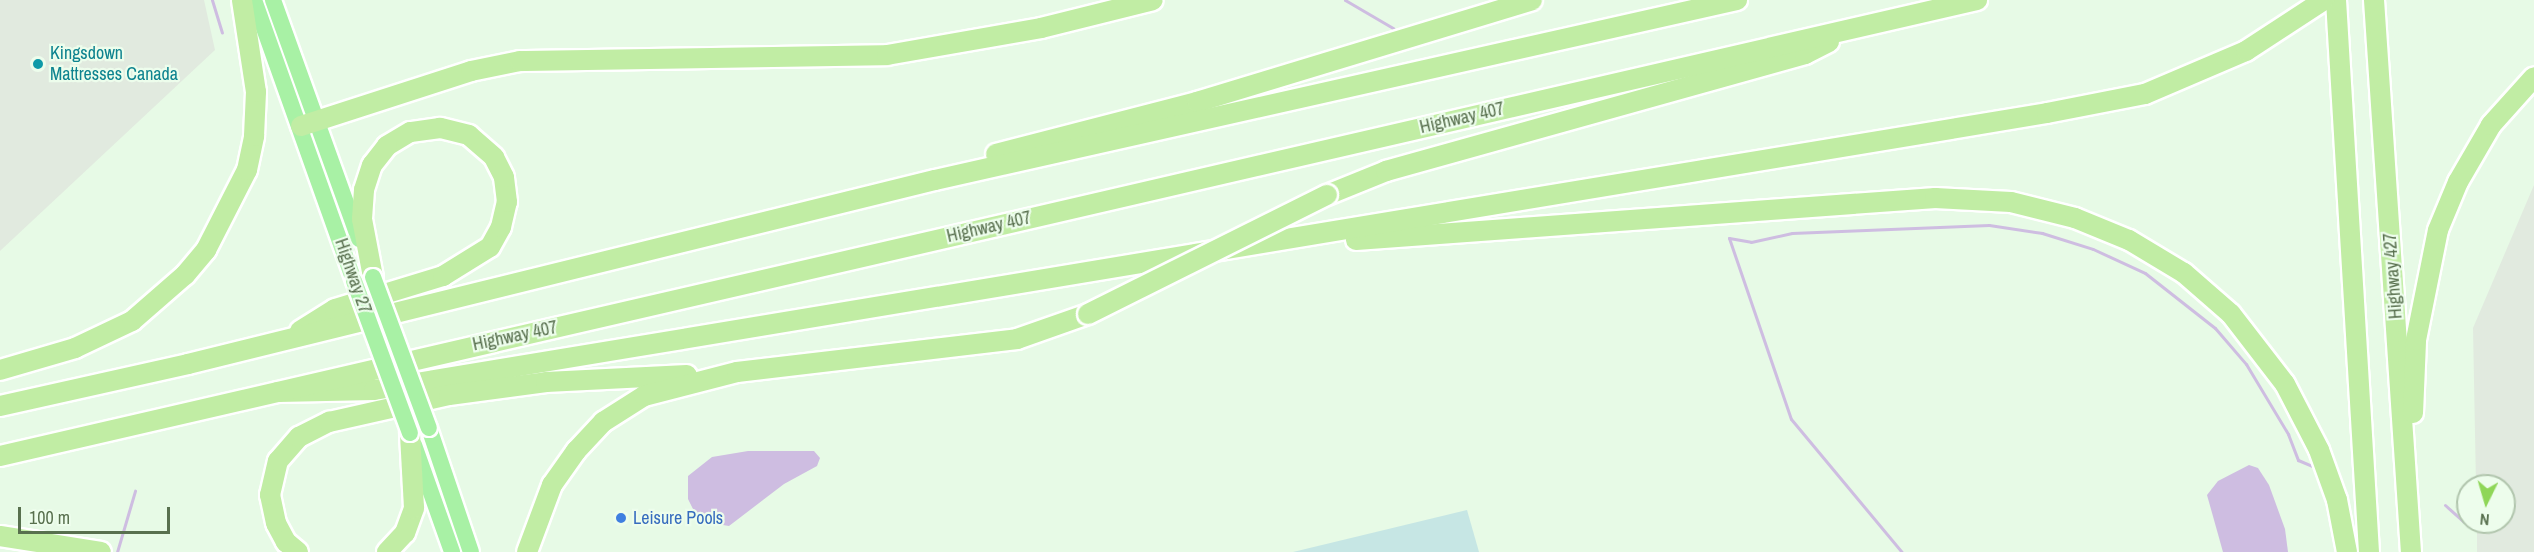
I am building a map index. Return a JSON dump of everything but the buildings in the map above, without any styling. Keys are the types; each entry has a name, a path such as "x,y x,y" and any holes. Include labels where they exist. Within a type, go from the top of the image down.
{"highway":[{"path":"0,370 75,348 132,321 185,275 206,250 247,170 254,136 256,92 242,0"},
{"path":"308,123 471,71 520,61 887,55 1041,28 1153,0"},
{"path":"935,180 979,159 1197,102 1532,0"},
{"path":"0,406 285,340 935,180 1737,0"},
{"name":"Highway 407","path":"0,456 278,392 369,368 1977,0"},
{"path":"278,392 374,390 2090,105 2145,94 2246,51 2324,0"},
{"path":"2336,0 2369,552"},
{"name":"Highway 427","path":"2374,0 2411,552"},
{"path":"298,552 286,542 276,523 270,495 278,461 299,437 329,422 449,395 546,382 737,372 1017,339 1088,314 1327,195 1386,171 1805,54 1851,30"},
{"path":"2410,527 2416,340 2438,230 2458,182 2491,125 2534,77"},
{"path":"285,340 335,309 443,276 490,247 501,227 507,202 504,177 495,157 469,135 440,128 410,132 387,146 372,165 364,190 362,219 364,279"},
{"path":"1290,238 1347,241 1935,198 2011,202 2075,218 2129,240 2184,273 2231,314 2285,384 2319,450 2337,500 2347,552"},
{"path":"526,552 552,484 603,422 644,396 737,372"},
{"path":"387,552 405,533 414,508 419,430"},
{"path":"0,536 101,552"}],"main road":[{"name":"Highway 27","path":"254,0 308,123"},
{"name":"Highway 27","path":"273,0 308,123 419,430 471,552"},
{"name":"Highway 27","path":"419,430 452,552"}],"shaded area":[{"path":"0,0 204,0 215,50 0,251"},
{"path":"2534,185 2534,552 2477,552 2477,534 2516,534 2516,474 2476,474 2473,328"},
{"path":"748,451 814,451 820,458 817,466 784,484 729,526 699,521 688,499 688,476 712,457"},
{"path":"2249,465 2258,468 2269,485 2285,529 2288,552 2223,552 2207,495 2218,481"},
{"path":"1467,510 1479,552 1293,552"}],"waterway":[{"path":"212,0 222,33"},
{"path":"1345,0 1393,28"},
{"path":"1729,238 1751,242 1792,233 1989,225 2042,233 2093,249 2145,273 2215,328 2246,364 2288,434 2298,460 2312,466"},
{"path":"1729,238 1791,419 1902,552"},
{"path":"117,552 135,491"},
{"path":"2445,505 2456,515"}],"place":[{"name":"Kingsdown Mattresses Canada","path":"38,64"},
{"name":"Leisure Pools","path":"621,518"}]}
